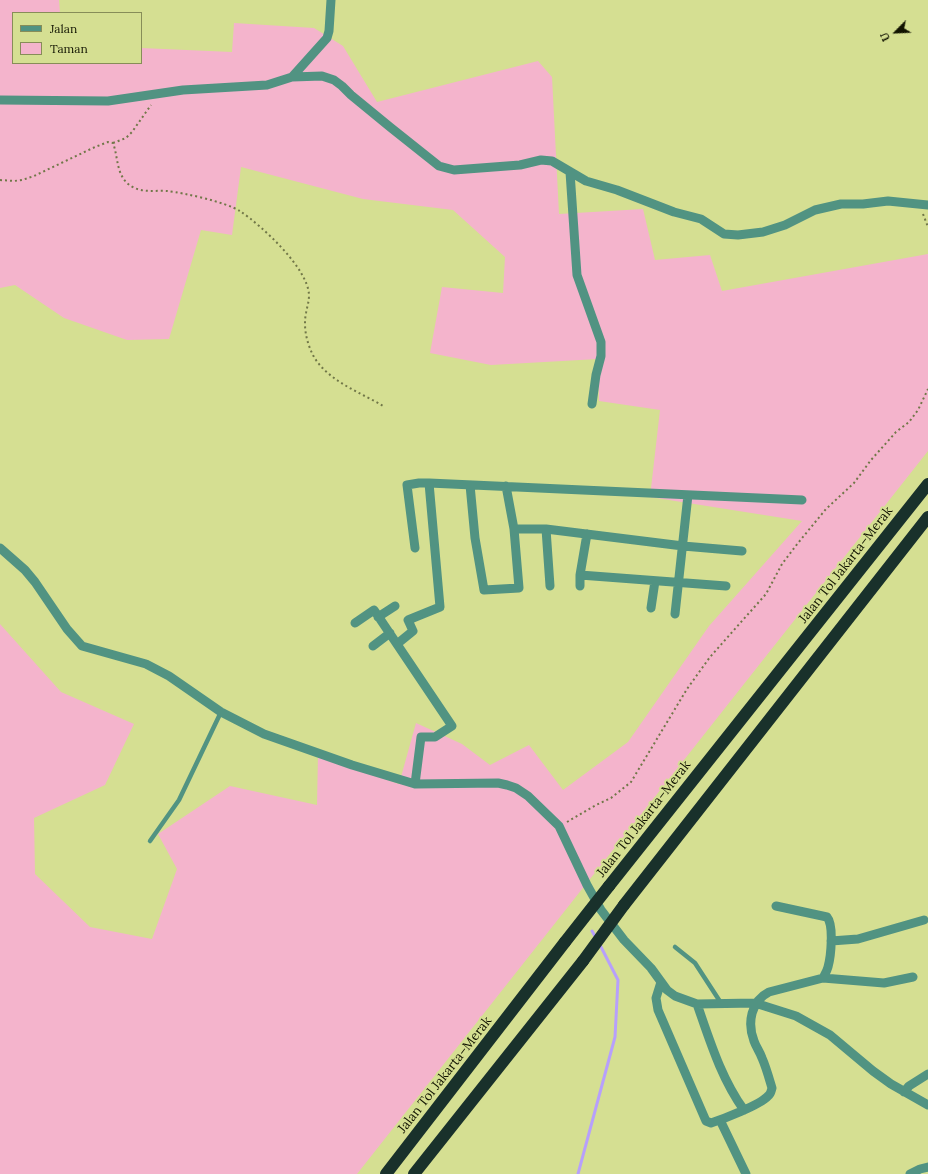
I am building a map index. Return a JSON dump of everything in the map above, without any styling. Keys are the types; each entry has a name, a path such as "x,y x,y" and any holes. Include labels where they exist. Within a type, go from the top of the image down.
{"highway":[{"name":"Jalan Tol Jakarta–Merak","path":"386,1174 565,942 928,484"},
{"path":"414,1174 583,961 624,905 928,517"}],"street":[{"path":"292,77 327,38 329,32 331,0"},
{"path":"0,100 108,102 183,90 267,85 292,77 322,76 334,80 416,149 439,166 454,170 478,169 520,165 547,160 552,161 586,181 617,190 674,212 701,219 724,234 738,235 764,232 785,226 815,210 841,204 900,201 923,205"},
{"path":"570,172 578,275 601,342 601,356 596,375 592,404"},
{"path":"415,548 407,485 419,483 802,500"},
{"path":"397,644 413,631 408,620 440,607 429,483"},
{"path":"470,485 475,538 484,590 519,588 514,529 506,486"},
{"path":"676,614 688,495"},
{"path":"514,529 546,529 683,546 742,550"},
{"path":"546,529 550,586"},
{"path":"580,586 580,574 587,534"},
{"path":"0,548 25,570 67,629 82,646 146,664 169,676 221,712 264,734 352,765 414,784 498,783 516,788 528,796 559,826 587,885 601,910 624,940 651,968 674,996 698,1004 722,1005 755,1003 796,1016 830,1035 873,1071 904,1092 928,1105"},
{"path":"580,574 726,586"},
{"path":"651,608 655,581"},
{"path":"378,616 395,606"},
{"path":"355,623 374,610 452,726 435,737 421,737 414,784"},
{"path":"373,646 390,633"},
{"path":"776,906 827,917 830,923 829,962 823,978"},
{"path":"830,941 858,939 924,920"},
{"path":"661,982 656,998 660,1016 706,1121 711,1123 744,1110 765,1099 771,1092 772,1088 762,1057 753,1040 751,1030 751,1019 755,1003 769,992 823,978 884,983 913,977"},
{"path":"698,1004 716,1060 726,1081 744,1110"},
{"path":"904,1092 909,1086 928,1074"},
{"path":"720,1120 746,1174"},
{"path":"910,1174 928,1166"}],"lane":[{"path":"150,841 179,800 221,712"},
{"path":"675,947 695,963 722,1005"}],"path":[{"path":"0,180 14,181 34,176 94,147 108,142 113,143 126,138 132,132 159,94"},
{"path":"113,143 116,150 118,166 126,182 139,190 155,192 167,191 198,197 231,206 277,242 304,277 308,287 309,302 304,323 314,357 339,381 385,407"},
{"path":"923,205 928,227"},
{"path":"559,826 611,798 631,782 687,689 710,657 766,594 782,564 826,509 854,483 870,460 896,432 909,422 918,410 928,388"}],"green space":[{"path":"0,0 59,0 60,12 12,12 12,64 142,64 142,48 232,52 234,23 314,28 343,46 377,102 538,61 552,77 559,214 643,209 655,260 710,255 722,291 928,254 928,451 357,1174 0,1174 0,624 61,692 134,724 105,785 34,818 35,874 90,927 152,939 177,869 158,834 230,786 317,805 318,755 399,784 416,723 462,744 490,765 529,745 563,790 628,742 709,626 802,521 650,497 660,410 599,401 598,359 491,365 430,353 442,287 503,293 505,257 453,210 363,199 241,167 232,235 201,230 169,339 127,340 64,318 15,285 0,288"}],"waterway":[{"path":"592,931 596,938"},
{"path":"578,1174 615,1037 618,980 600,945"}]}
